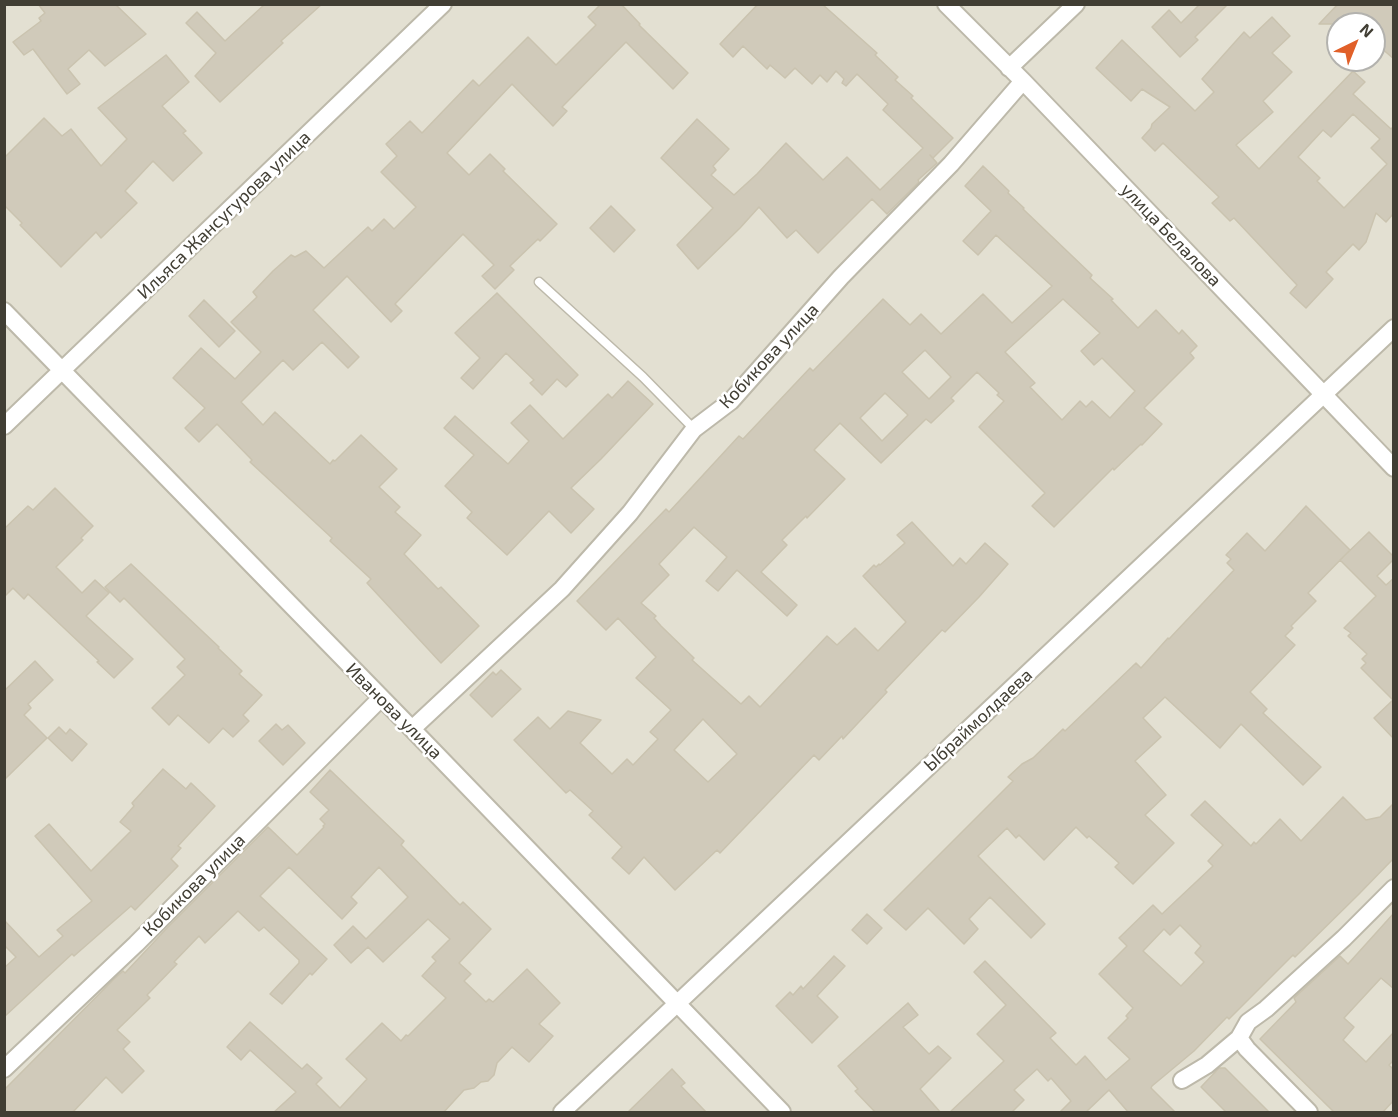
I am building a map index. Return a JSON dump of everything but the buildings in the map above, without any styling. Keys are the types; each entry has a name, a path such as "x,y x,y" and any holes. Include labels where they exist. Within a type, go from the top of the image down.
{"street":[{"name":"Ильяса Жансугурова улица","path":"4,426 443,4"},
{"name":"улица Белалова","path":"946,4 1023,81 1394,468"},
{"path":"1010,68 1076,4"},
{"name":"Кобикова улица","path":"412,729 562,589 630,513 694,429 731,401 842,277 951,164 1023,81"},
{"name":"Иванова улица","path":"4,311 678,1003 782,1113"},
{"name":"Ыбраймолдаева","path":"562,1113 1394,328"},
{"name":"Кобикова улица","path":"4,1069 136,944 381,698"},
{"path":"1182,1080 1207,1065 1239,1038 1248,1022 1266,1009 1344,938 1394,888"},
{"path":"1239,1038 1309,1113"}],"lane":[{"path":"539,282 643,377 694,429"}],"shaded area":[{"path":"5,5 1393,5 1393,1112 5,1112"}]}
